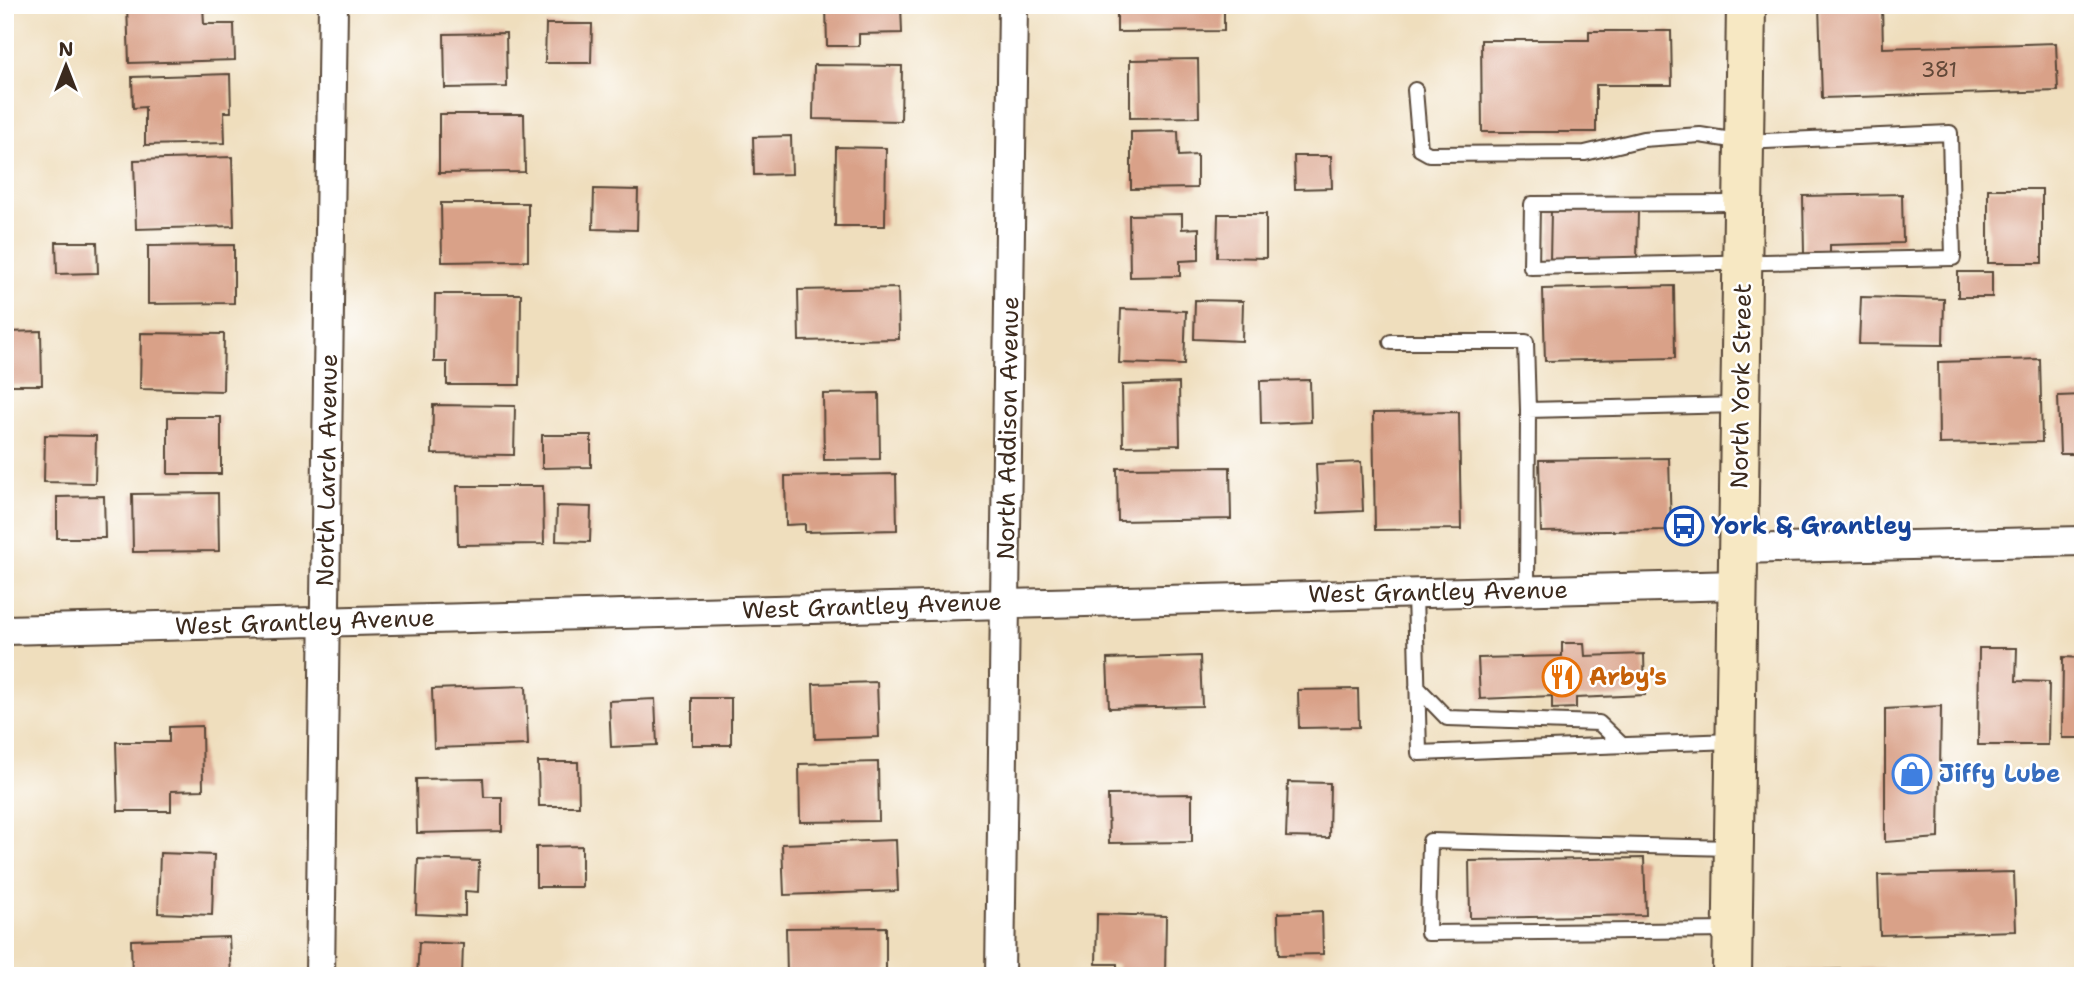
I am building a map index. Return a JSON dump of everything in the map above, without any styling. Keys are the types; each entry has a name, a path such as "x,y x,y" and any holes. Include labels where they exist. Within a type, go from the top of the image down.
{"main road":[{"name":"North York Street","path":"1732,976 1746,5"}],"street":[{"name":"North Larch Avenue","path":"320,976 333,5"},
{"name":"North Addison Avenue","path":"1000,976 1013,5"},
{"name":"West Grantley Avenue","path":"5,630 1527,590 1738,567 2083,541"}],"lane":[{"path":"1415,90 1416,135 1420,149 1429,154 1585,153 1643,139 1700,135 1744,142 1950,133 1953,258 1531,267 1532,204 1743,203"},
{"path":"1391,342 1526,342 1527,590"},
{"path":"1528,410 1740,405"},
{"path":"1415,593 1419,753 1736,741"},
{"path":"1417,687 1447,718 1599,723 1622,745"},
{"path":"1733,930 1428,933 1430,841 1734,848"}],"building":[{"path":"127,5 203,5 204,24 234,24 235,60 129,63"},
{"path":"826,5 901,5 902,33 859,34 859,46 827,46"},
{"path":"1117,5 1224,5 1224,31 1117,32"},
{"path":"1819,5 1882,5 1883,48 2056,43 2058,91 1822,98"},
{"path":"546,24 592,24 591,63 545,63"},
{"path":"1589,31 1671,31 1672,85 1596,85 1596,132 1482,132 1481,40 1589,40"},
{"path":"506,33 507,87 445,88 444,34"},
{"path":"1198,59 1199,117 1130,118 1130,60"},
{"path":"814,65 902,66 901,121 813,119"},
{"path":"230,74 231,112 224,112 225,143 145,145 145,107 133,108 132,77"},
{"path":"439,114 524,114 525,172 439,173"},
{"path":"1178,131 1179,156 1197,155 1197,188 1131,189 1131,132"},
{"path":"791,136 792,174 754,175 753,137"},
{"path":"836,147 886,148 885,226 835,226"},
{"path":"1294,156 1331,156 1332,188 1295,189"},
{"path":"232,157 234,226 136,229 134,160"},
{"path":"594,189 638,190 637,230 593,229"},
{"path":"1988,189 2042,189 2042,263 1988,263"},
{"path":"1902,194 1903,243 1830,245 1830,254 1804,254 1803,196"},
{"path":"441,203 528,203 528,261 442,262"},
{"path":"1551,210 1638,211 1637,262 1550,261"},
{"path":"1182,214 1182,229 1199,228 1199,260 1180,261 1180,276 1130,277 1129,215"},
{"path":"1218,214 1266,214 1266,258 1217,257"},
{"path":"56,242 97,242 98,273 57,274"},
{"path":"234,245 234,303 148,304 148,246"},
{"path":"1958,272 1992,272 1992,297 1958,297"},
{"path":"1674,286 1675,358 1545,361 1543,289"},
{"path":"898,288 899,339 799,341 798,290"},
{"path":"435,294 521,294 520,385 447,385 447,362 434,362"},
{"path":"1861,297 1944,299 1943,345 1859,344"},
{"path":"1195,300 1243,301 1242,341 1194,339"},
{"path":"1121,309 1186,311 1184,365 1119,363"},
{"path":"41,331 42,385 5,385 5,332"},
{"path":"141,333 224,334 223,391 140,389"},
{"path":"2040,359 2042,442 1939,444 1938,362"},
{"path":"1310,380 1311,422 1261,424 1260,381"},
{"path":"1179,383 1180,445 1123,446 1122,385"},
{"path":"879,393 880,459 824,460 823,394"},
{"path":"2083,395 2083,454 2060,454 2058,396"},
{"path":"433,405 515,406 514,455 432,454"},
{"path":"1459,412 1461,529 1375,530 1373,413"},
{"path":"168,417 221,417 221,474 168,474"},
{"path":"45,435 96,436 95,483 44,482"},
{"path":"542,435 591,435 591,467 542,468"},
{"path":"1669,458 1671,530 1541,532 1539,460"},
{"path":"1361,462 1363,511 1318,513 1316,464"},
{"path":"1230,467 1231,519 1118,521 1117,468"},
{"path":"896,474 897,530 805,532 805,524 786,525 785,476"},
{"path":"457,486 543,486 544,544 458,545"},
{"path":"218,493 219,551 133,552 132,494"},
{"path":"104,496 105,538 57,538 57,497"},
{"path":"557,506 591,507 590,542 556,541"},
{"name":"Arby's","path":"1562,643 1584,643 1585,656 1644,654 1645,695 1576,698 1576,708 1552,709 1552,696 1480,699 1478,658 1562,656"},
{"path":"1979,648 2017,648 2016,681 2049,682 2048,745 1978,745"},
{"path":"1200,656 1202,706 1109,708 1107,659"},
{"path":"2063,657 2083,658 2083,738 2062,738"},
{"path":"877,682 879,737 815,739 813,684"},
{"path":"526,686 528,745 434,748 432,689"},
{"path":"1358,689 1359,727 1299,728 1298,690"},
{"path":"692,698 731,698 731,745 692,745"},
{"path":"655,699 657,745 611,747 609,701"},
{"name":"Jiffy Lube","path":"1941,706 1939,838 1885,842 1885,709"},
{"path":"202,726 203,790 171,791 171,811 118,811 116,742 169,742 169,727"},
{"path":"538,762 578,762 579,806 539,806"},
{"path":"878,762 879,821 800,822 799,764"},
{"path":"483,778 484,797 502,797 502,831 417,833 416,779"},
{"path":"1288,782 1330,783 1329,838 1286,837"},
{"path":"1192,794 1192,842 1109,843 1108,795"},
{"path":"896,840 898,891 784,895 782,844"},
{"path":"582,846 582,887 536,887 536,847"},
{"path":"5,849 11,849 12,891 5,891"},
{"path":"160,853 214,855 212,915 158,913"},
{"path":"1644,858 1646,915 1470,918 1469,861"},
{"path":"418,859 479,861 478,892 465,891 465,916 416,914"},
{"path":"2014,872 2016,931 1880,935 1878,875"},
{"path":"1322,911 1323,954 1279,955 1278,913"},
{"path":"1097,914 1166,916 1165,976 1117,976 1117,964 1096,964"},
{"path":"886,927 886,974 787,976 786,928"},
{"path":"229,937 231,976 132,976 131,940"},
{"path":"419,942 463,944 462,976 417,976"},
{"path":"1883,968 1884,976 1790,976 1789,971"}],"place":[{"name":"York & Grantley","path":"1684,526"},
{"name":"Arby's","path":"1562,677"},
{"name":"Jiffy Lube","path":"1912,774"}]}
